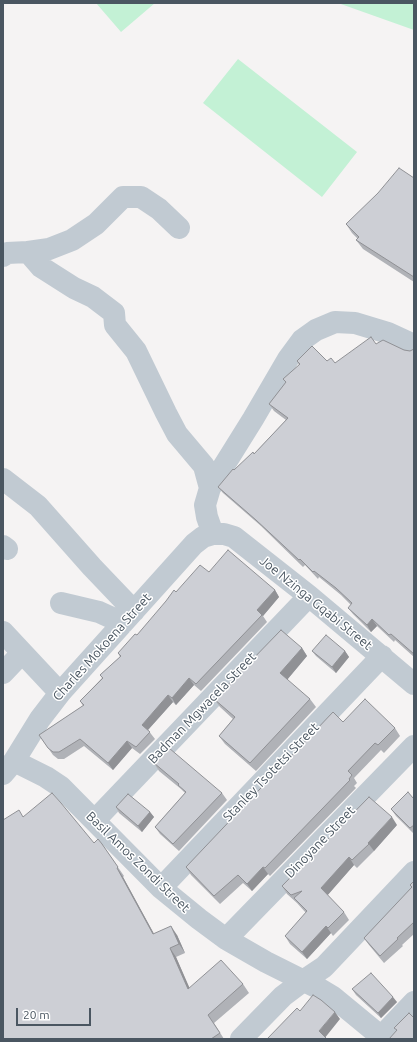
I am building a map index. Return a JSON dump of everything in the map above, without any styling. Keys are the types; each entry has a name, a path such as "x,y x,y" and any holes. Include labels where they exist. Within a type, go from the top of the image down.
{"street":[{"path":"3,256 7,253 49,249 72,240 96,224 123,197 141,197 159,209 179,228"},
{"path":"28,252 42,267 74,288 93,297 114,313 115,325 136,351 177,434 204,466 210,488"},
{"path":"213,534 207,517 205,505 210,488 288,359 302,340 316,330 335,322 355,323 388,333 414,345"},
{"path":"3,479 38,506 87,561 128,617"},
{"name":"Charles Mokoena Street","path":"8,768 40,719 60,693 194,544 203,536 213,534"},
{"name":"Joe Nzinga Gqabi Street","path":"213,534 234,536 382,656 414,684"},
{"name":"Badman Mgwacela Street","path":"94,820 309,596"},
{"path":"61,603 128,617"},
{"path":"3,632 60,693"},
{"path":"3,673 22,653"},
{"name":"Stanley Tsotetsi Street","path":"161,888 382,656"},
{"name":"Dinoyane Street","path":"226,938 414,746"},
{"name":"Basil Amos Zondi Street","path":"8,768 46,777 61,787 161,888 199,919 226,938 266,962 333,997 382,1038"},
{"path":"241,1039 283,996 324,967 414,872"},
{"path":"382,1038 414,1002"}],"green space":[{"path":"96,3 155,3 121,32"},
{"path":"338,3 414,3 414,30"},
{"path":"238,59 357,152 322,197 203,103"}],"building":[{"path":"399,168 414,178 414,277 356,240 359,237 346,224 378,193"},
{"path":"371,337 376,344 383,340 404,350 410,351 414,349 414,654 391,634 389,635 372,619 367,625 348,608 352,603 336,588 314,571 313,572 218,487 233,469 234,470 253,452 254,454 288,418 269,404 286,382 283,379 300,364 297,361 312,346 327,361 331,358 335,363"},
{"path":"228,550 275,590 257,610 262,615 196,684 189,678 172,698 168,695 142,725 150,732 136,747 127,741 108,763 80,739 59,752 53,752 48,748 39,735 84,705 80,701 103,678 100,675 121,656 118,653 135,634 137,635 174,590 176,592 200,565 209,572"},
{"path":"281,630 302,648 280,673 310,699 250,763 219,736 235,717 214,699"},
{"path":"326,635 345,651 332,667 312,651"},
{"path":"365,699 395,728 378,745 375,743 348,771 352,775 349,779 350,780 265,868 263,867 247,884 238,875 214,896 186,867 333,712 343,722"},
{"path":"169,748 222,793 173,844 155,827 186,792 178,785 179,784 154,763"},
{"path":"408,792 413,798 414,797 414,825 410,828 391,809"},
{"path":"52,793 94,843 98,839 102,844 118,867 117,868 153,934 171,926 179,944 170,948 188,989 221,960 243,984 208,1015 220,1033 211,1039 3,1039 3,820 19,810 23,817"},
{"path":"128,794 150,812 138,826 116,807"},
{"path":"369,797 392,817 368,843 369,844 352,860 349,857 321,888 344,912 328,928 326,926 302,952 285,936 307,911 294,898 302,891 291,895 282,886"},
{"path":"414,881 414,922 380,956 364,938 412,887 410,885"},
{"path":"371,973 393,997 378,1013 352,989"},
{"path":"313,995 335,1012 319,1031 327,1039 267,1039 297,1008 300,1011"},
{"path":"409,1013 414,1018 414,1039 389,1039 397,1030 394,1028"}]}
